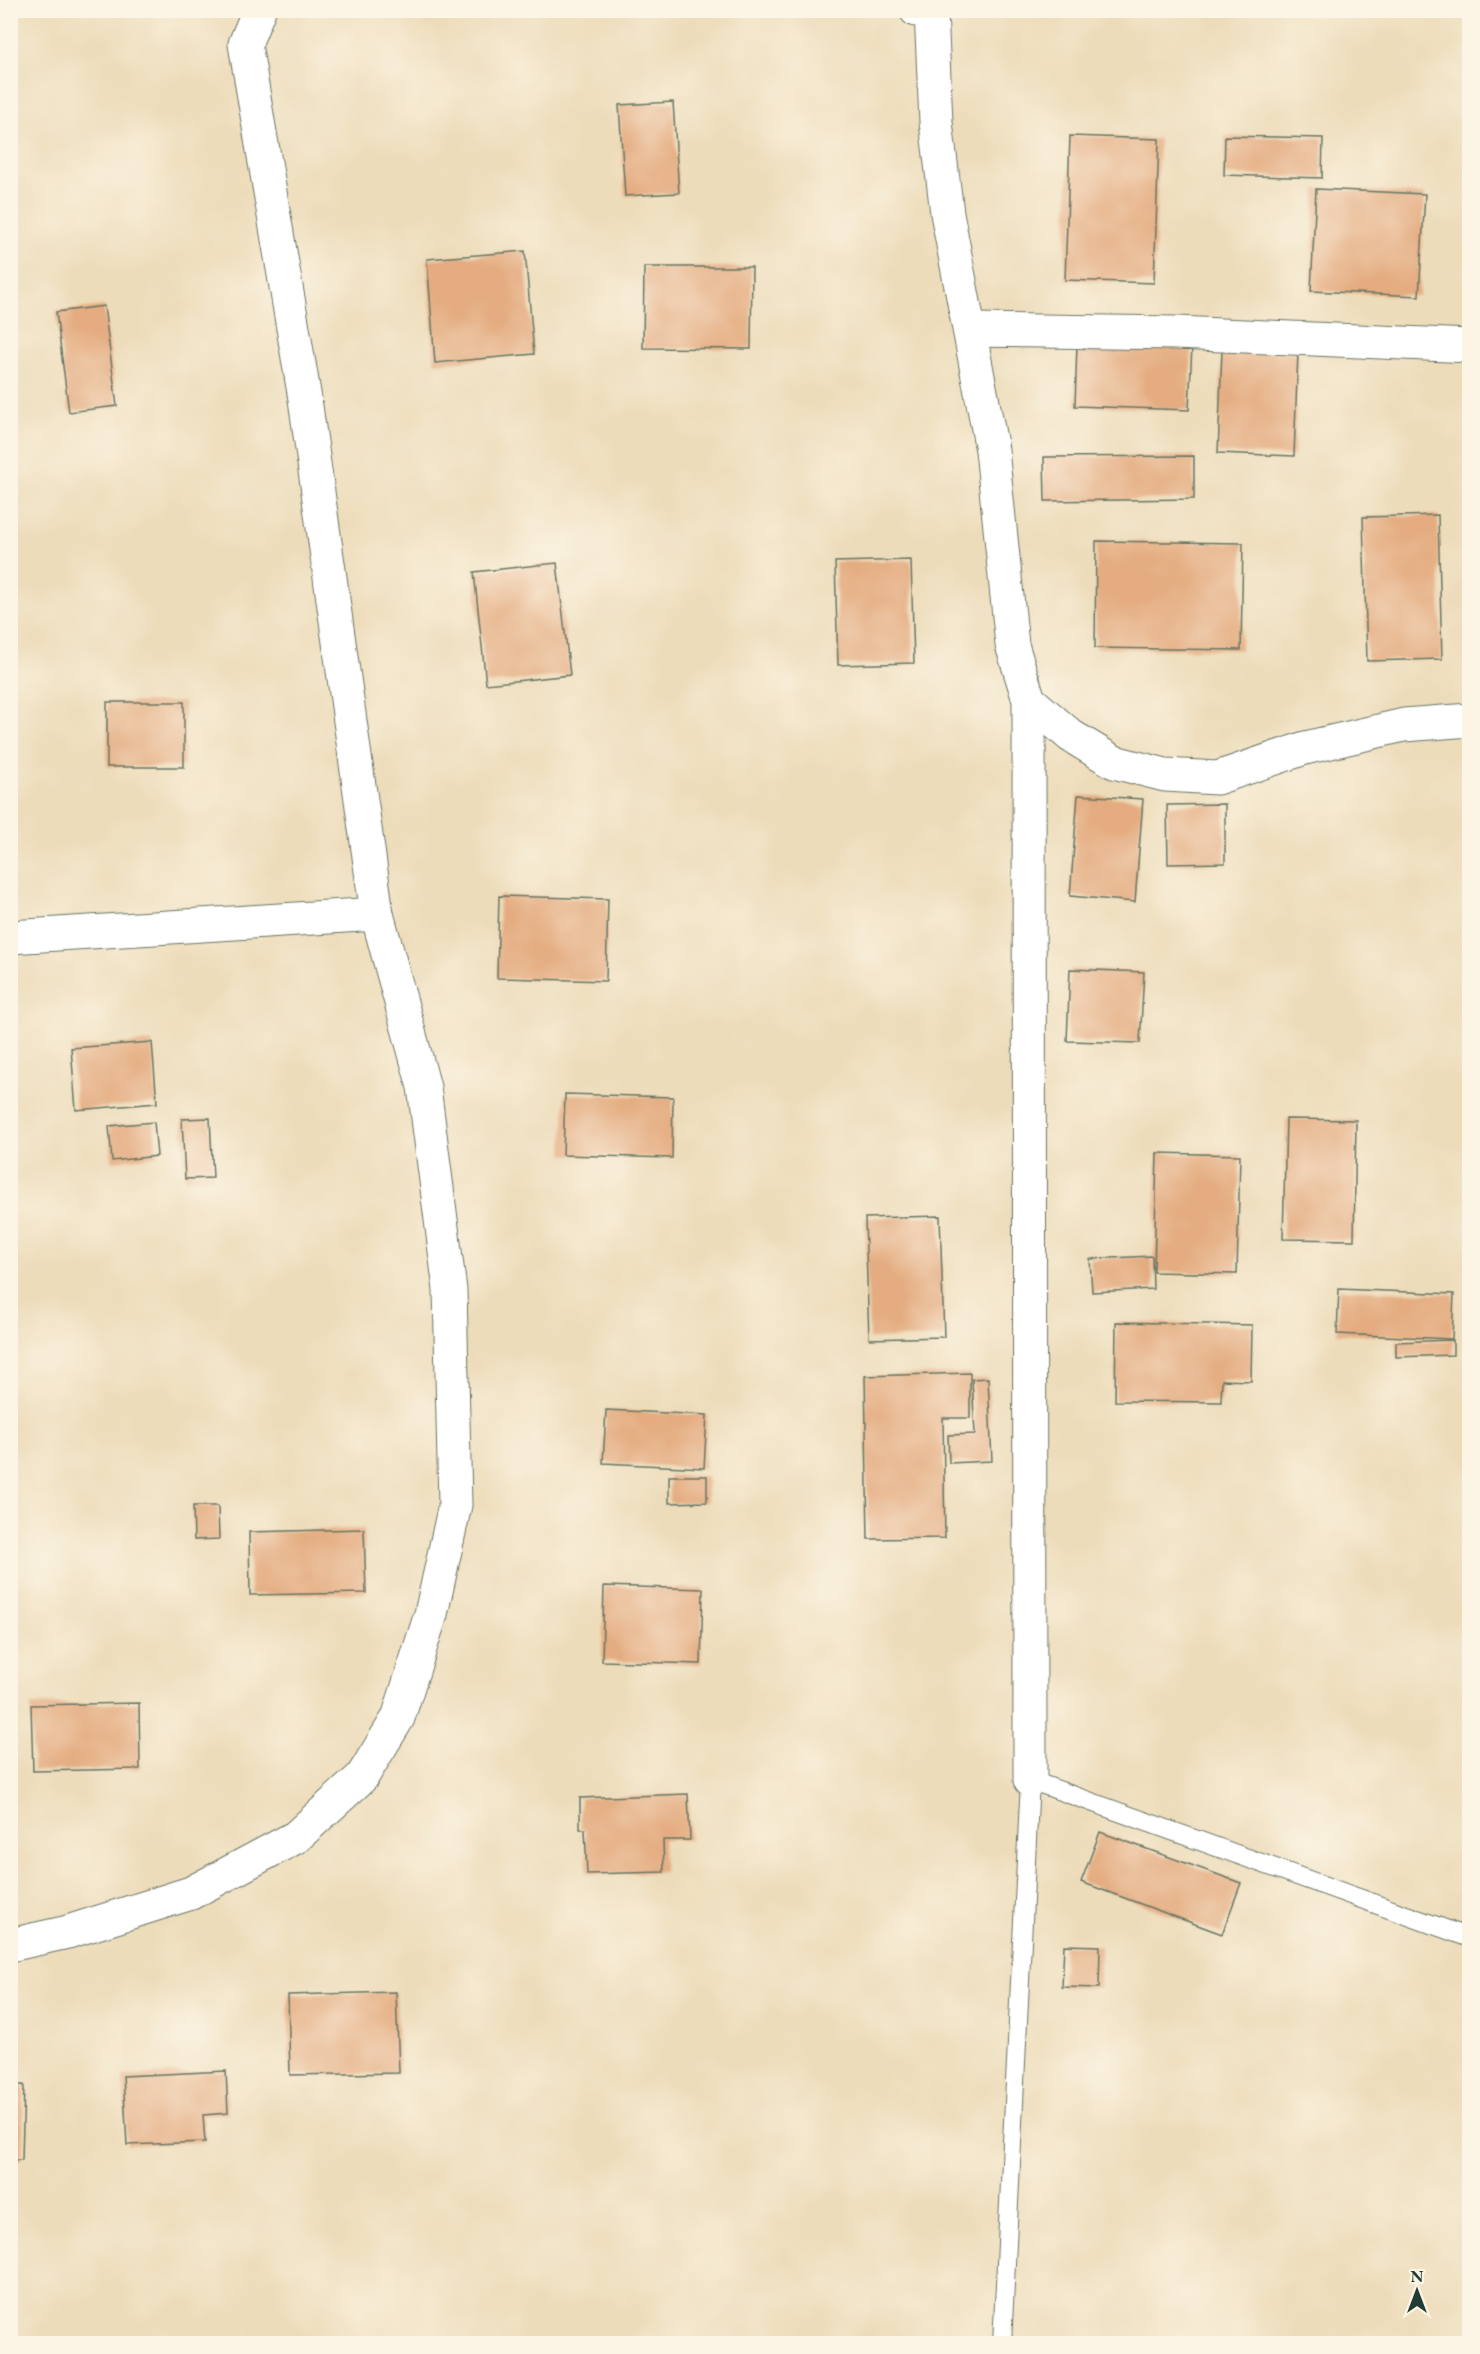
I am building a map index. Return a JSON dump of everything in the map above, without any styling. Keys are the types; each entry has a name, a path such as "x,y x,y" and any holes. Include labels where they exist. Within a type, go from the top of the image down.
{"street":[{"path":"10,1945 68,1932 191,1893 296,1838 362,1777 398,1718 431,1614 455,1504 450,1290 424,1087 377,914 305,399 245,44 259,10"},
{"path":"916,10 931,11 936,122 947,213 992,450 1012,645 1029,700 1030,1780"},
{"path":"970,330 1176,333 1470,346"},
{"path":"1029,700 1071,736 1114,762 1165,775 1217,778 1305,748 1404,725 1470,720"},
{"path":"10,937 377,914"}],"lane":[{"path":"1002,2343 1030,1780 1470,1938"}],"building":[{"path":"673,102 679,193 625,196 619,105"},
{"path":"1070,136 1159,139 1154,283 1065,280"},
{"path":"1225,136 1323,138 1322,178 1224,175"},
{"path":"1316,189 1425,194 1419,296 1311,291"},
{"path":"525,251 534,354 435,363 427,259"},
{"path":"644,267 752,267 751,349 643,348"},
{"path":"104,306 117,406 69,412 56,312"},
{"path":"1077,343 1192,346 1189,410 1075,406"},
{"path":"1222,350 1298,352 1294,456 1218,453"},
{"path":"1194,456 1194,499 1045,501 1044,457"},
{"path":"1438,515 1442,659 1367,661 1363,517"},
{"path":"1096,541 1243,543 1241,650 1095,648"},
{"path":"911,560 914,663 838,665 835,562"},
{"path":"557,563 570,675 486,684 474,572"},
{"path":"107,702 184,702 184,767 107,767"},
{"path":"1078,795 1143,799 1135,902 1070,896"},
{"path":"1225,804 1225,863 1168,864 1167,805"},
{"path":"499,896 608,899 606,981 497,978"},
{"path":"1070,969 1144,972 1140,1043 1067,1041"},
{"path":"152,1042 157,1103 76,1110 71,1048"},
{"path":"565,1094 673,1097 672,1158 563,1155"},
{"path":"210,1118 213,1178 185,1179 182,1119"},
{"path":"1286,1119 1356,1120 1354,1240 1283,1239"},
{"path":"154,1122 157,1156 112,1161 109,1126"},
{"path":"1157,1153 1240,1155 1237,1274 1154,1272"},
{"path":"940,1216 944,1337 869,1339 865,1218"},
{"path":"1152,1256 1153,1289 1092,1292 1090,1259"},
{"path":"1339,1289 1454,1294 1452,1339 1337,1334"},
{"path":"1116,1322 1252,1325 1251,1381 1222,1380 1221,1402 1115,1401"},
{"path":"1453,1340 1453,1355 1396,1357 1396,1342"},
{"path":"970,1373 970,1418 943,1418 945,1538 868,1539 865,1376"},
{"path":"988,1378 992,1461 949,1463 948,1435 975,1434 972,1379"},
{"path":"606,1410 707,1415 704,1468 603,1463"},
{"path":"669,1476 707,1476 707,1502 669,1503"},
{"path":"193,1506 218,1506 219,1539 194,1540"},
{"path":"364,1529 366,1593 250,1595 249,1532"},
{"path":"604,1586 703,1589 701,1664 602,1661"},
{"path":"139,1703 140,1769 33,1771 31,1705"},
{"path":"688,1794 690,1840 663,1840 664,1872 587,1874 585,1829 580,1829 580,1798"},
{"path":"1100,1832 1241,1883 1222,1934 1081,1882"},
{"path":"1064,1945 1100,1946 1099,1988 1062,1987"},
{"path":"396,1992 399,2073 290,2075 288,1995"},
{"path":"226,2071 228,2113 203,2115 205,2142 127,2145 123,2076"},
{"path":"10,2085 24,2085 22,2160 10,2160"}]}
